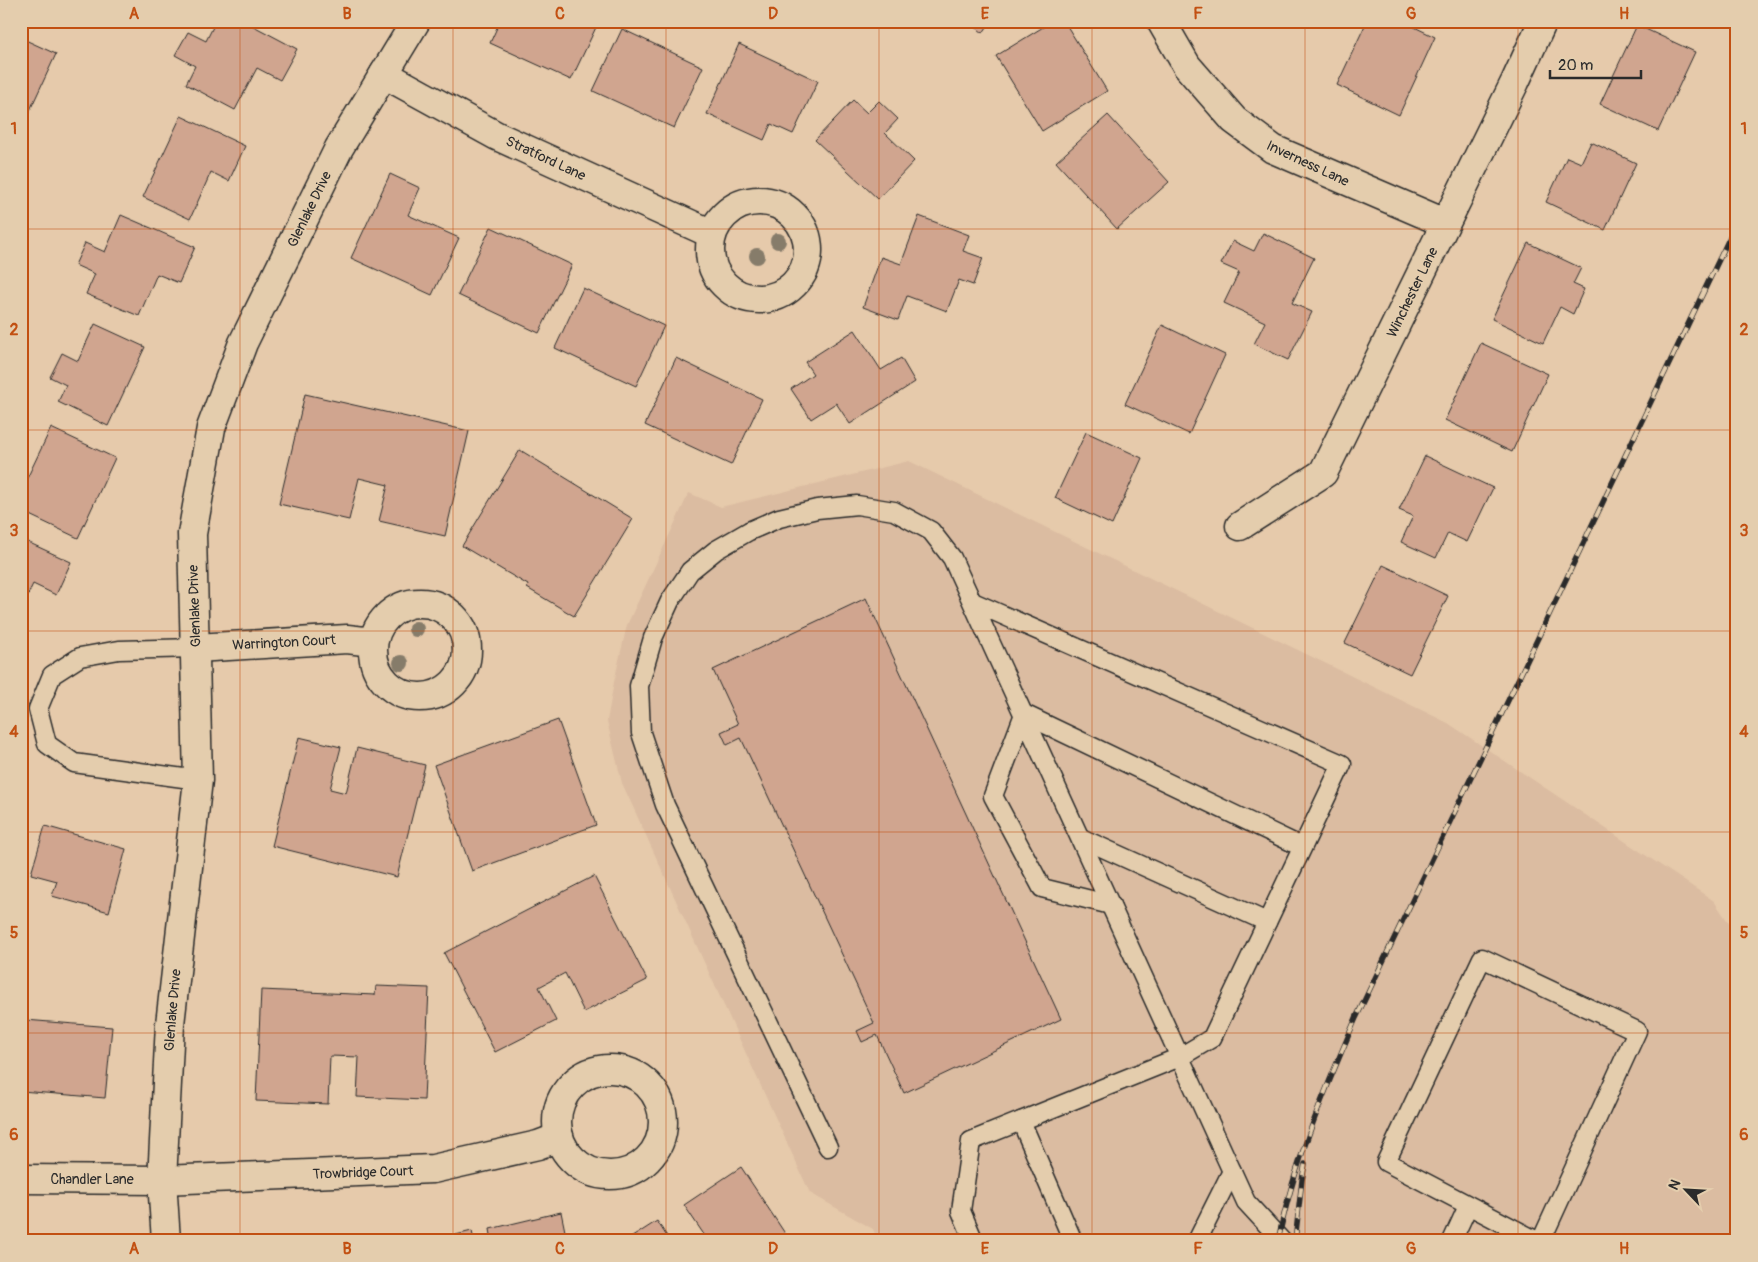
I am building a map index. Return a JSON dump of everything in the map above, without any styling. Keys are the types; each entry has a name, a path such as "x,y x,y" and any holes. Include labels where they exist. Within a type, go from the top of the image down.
{"street":[{"name":"Glenlake Drive","path":"166,1241 162,1180 170,1024 198,780 192,534 211,428 243,343 339,148 416,21"},
{"name":"Inverness Lane","path":"1160,21 1187,66 1234,120 1272,149 1445,223"},
{"name":"Winchester Lane","path":"1240,526 1323,473 1515,82 1543,21"},
{"name":"Stratford Lane","path":"384,74 498,136 712,234"},
{"name":"Warrington Court","path":"196,648 348,639 373,642"},
{"name":"Trowbridge Court","path":"162,1180 433,1169 538,1145 559,1137"},
{"name":"Chandler Lane","path":"21,1179 162,1180"}],"lane":[{"path":"828,1147 665,805 641,733 639,686 653,638 670,601 690,571 716,550 749,531 779,518 817,509 857,505 894,511 931,531 952,558 1246,1202 1282,1241"},
{"path":"973,602 1342,764 1212,1038 1180,1057 971,1141 961,1211 974,1241"},
{"path":"196,648 119,650 80,657 52,676 38,709 47,744 74,763 198,780"},
{"path":"1024,714 1302,847"},
{"path":"1024,714 993,796 1042,888 1111,905"},
{"path":"1081,838 1267,922"},
{"path":"1482,958 1637,1031 1539,1241 1386,1162 1482,958"},
{"path":"1021,1121 1073,1241"},
{"path":"1197,1241 1232,1171"},
{"path":"1452,1241 1468,1206"}],"shaded area":[{"path":"909,461 1448,723 1714,901 1737,935 1737,1241 878,1241 873,1229 810,1193 622,783 607,721 627,625 689,493 721,507"}],"building":[{"path":"216,21 244,21 297,49 280,80 257,68 235,110 186,84 195,66 175,55 188,32 206,41"},
{"path":"500,21 599,21 571,80 490,43"},
{"path":"968,21 991,21 983,33"},
{"path":"1053,21 1064,21 1107,91 1042,131 996,56"},
{"path":"1367,21 1402,21 1435,37 1399,115 1337,85"},
{"path":"1637,25 1695,52 1658,131 1600,104"},
{"path":"622,29 703,67 674,128 593,91"},
{"path":"21,38 56,54 24,123 21,122"},
{"path":"739,44 818,81 793,134 771,124 764,140 707,114"},
{"path":"853,100 867,113 879,101 898,119 885,133 914,161 878,199 815,140"},
{"path":"1108,115 1169,182 1117,229 1056,162"},
{"path":"181,116 245,146 229,181 211,172 190,219 143,197"},
{"path":"1591,142 1636,163 1605,230 1546,202 1567,157 1581,163"},
{"path":"390,174 420,188 408,215 459,238 432,295 351,258"},
{"path":"121,215 195,247 179,283 157,274 139,316 86,294 95,274 75,265 85,243 105,252"},
{"path":"919,216 969,235 963,251 983,258 973,285 959,280 947,311 907,296 898,320 863,307 881,257 901,264"},
{"path":"491,227 572,265 539,333 458,295"},
{"path":"1263,233 1314,258 1292,303 1312,312 1288,360 1254,344 1265,322 1224,303 1239,272 1221,264 1233,241 1254,251"},
{"path":"1528,243 1581,268 1573,284 1584,289 1573,314 1560,307 1543,343 1492,319"},
{"path":"583,288 664,326 636,386 555,348"},
{"path":"95,324 145,347 108,426 58,402 66,385 50,377 62,353 78,361"},
{"path":"1162,325 1225,355 1189,434 1125,404"},
{"path":"855,330 881,370 901,358 915,382 850,424 836,403 811,419 791,389 813,374 805,362"},
{"path":"1481,343 1548,374 1512,452 1445,420"},
{"path":"676,358 762,399 731,465 645,425"},
{"path":"305,394 469,431 445,536 379,521 388,485 359,478 349,520 279,504"},
{"path":"51,428 115,458 78,538 21,511 21,491"},
{"path":"1086,432 1142,458 1112,525 1055,498"},
{"path":"520,450 633,519 574,616 527,588 528,585 462,546"},
{"path":"1425,456 1493,488 1467,542 1448,533 1436,558 1401,542 1413,516 1399,510"},
{"path":"21,539 71,562 56,595 33,584 21,609"},
{"path":"1383,565 1448,596 1410,674 1345,643"},
{"path":"866,598 1061,1019 904,1093 877,1035 862,1042 857,1031 874,1023 741,738 727,745 721,732 738,724 713,670"},
{"path":"558,720 596,825 472,871 434,765"},
{"path":"299,737 341,747 330,789 346,793 357,748 425,765 397,877 272,846"},
{"path":"45,826 126,849 109,912 52,896 57,881 31,874"},
{"path":"594,876 647,980 584,1012 565,973 539,987 556,1021 495,1052 444,953"},
{"path":"376,986 429,988 424,1100 357,1097 359,1057 330,1056 328,1104 256,1101 261,990 375,995"},
{"path":"25,1020 112,1027 105,1098 21,1091 21,1063"},
{"path":"741,1167 790,1241 705,1241 707,1239 684,1205"},
{"path":"561,1212 567,1241 492,1241 490,1229"},
{"path":"657,1221 670,1241 626,1241"},
{"path":"472,1231 474,1241 435,1241 435,1240"}],"railway":[{"path":"1278,1241 1293,1183 1311,1127 1356,1018 1737,222"},
{"path":"1295,1241 1305,1164"}]}
